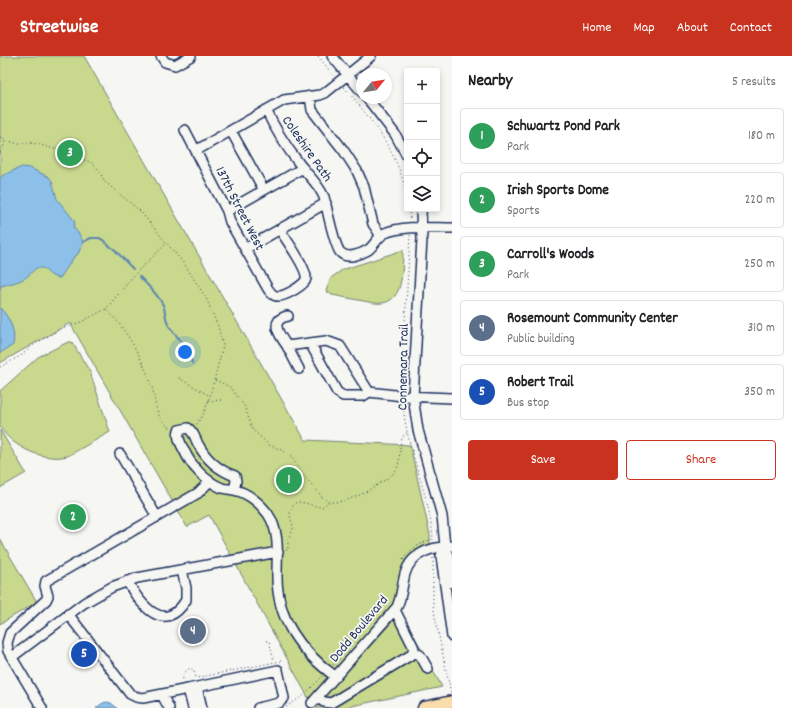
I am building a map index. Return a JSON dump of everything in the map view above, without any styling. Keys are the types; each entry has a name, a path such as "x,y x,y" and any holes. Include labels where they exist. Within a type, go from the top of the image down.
{"main road":[{"path":"424,708 451,697"}],"street":[{"path":"161,56 165,62 175,65 191,56"},
{"path":"332,56 356,85"},
{"path":"196,150 284,100 325,93 371,56"},
{"path":"310,96 312,110 344,151 357,171 364,187 373,224 381,236"},
{"path":"372,104 388,124 404,151"},
{"name":"Coleshire Path","path":"266,110 281,138 303,168 318,185 326,203 335,241 340,253 346,256 356,255 372,246 384,233 394,230 452,228"},
{"name":"137th Street West","path":"185,130 227,211 230,222 268,290 276,297 286,294 304,284 306,279 304,270 280,230"},
{"path":"231,131 264,190"},
{"path":"227,211 303,168"},
{"path":"245,249 326,203"},
{"name":"Connemara Trail","path":"421,212 422,228 413,397 418,430 441,510 448,546 452,583"},
{"path":"288,316 283,317 277,325 277,330 299,369"},
{"path":"287,346 326,341 340,346 369,392"},
{"path":"310,343 337,392 343,396 363,396 369,392 413,397 452,398"},
{"path":"234,490 236,481 235,476 218,468 208,459 200,448 193,431 188,428 179,430 178,436 184,452 197,470 210,481 229,490 234,490 246,495 257,502 265,510 276,529 278,552 277,588 279,603 285,618 302,646 327,671 336,677"},
{"path":"120,454 157,517"},
{"path":"42,708 7,647 10,633 46,600 48,596 45,586 46,581 198,493 210,481"},
{"name":"Connemara Trail","path":"448,546 441,556 452,637"},
{"name":"Dodd Boulevard","path":"413,652 408,657 331,702 315,700 395,610 401,598 404,575 413,558 425,551 448,546"},
{"path":"12,657 84,603 112,587 127,581 278,552"},
{"path":"127,581 138,598 151,612 156,615 170,615 179,609 186,600 186,588 182,570"},
{"path":"395,610 412,642 414,649 413,652 420,655 428,669"},
{"path":"68,614 130,694 136,697 143,698 162,695 189,687 278,670 284,698 279,704 258,708"},
{"path":"189,687 192,708"},
{"path":"189,687 202,708"},
{"path":"162,695 169,708"}],"path":[{"path":"318,56 370,118 388,145 401,175 404,186"},
{"path":"0,137 14,143 33,143 64,152 92,163 98,169 105,182 117,193 133,204 167,242 196,281 206,298 218,326 223,346 210,396 204,413 193,431"},
{"path":"0,153 2,152 5,140"},
{"path":"0,367 22,355 32,346 60,329 81,322 106,309 134,275 167,242"},
{"path":"106,309 119,324 145,367 153,391 159,418 167,426 179,430"},
{"path":"180,378 210,396"},
{"path":"215,380 230,387 245,407 252,429 269,445 284,451 292,457 301,473 328,502 339,502 356,496 376,486 394,474 400,462 401,440 404,435 408,433"},
{"path":"208,401 221,400 221,403"},
{"path":"288,550 288,540 293,530 290,511 295,503 300,502 322,507 328,502"},
{"path":"401,566 404,558 413,548 433,539"},
{"path":"266,641 269,641 274,662"},
{"path":"285,708 303,696 345,655"},
{"path":"189,687 184,673 190,668 194,671 196,678 281,661"},
{"path":"451,697 449,684 452,684"}],"green space":[{"path":"0,56 84,56 305,440 410,445 430,535 430,544 413,552 403,567 397,595 390,611 310,701 209,515 187,527 70,323 0,363"},
{"path":"403,250 402,277 400,286 397,294 384,303 374,303 332,295 326,291 331,278 342,270"},
{"path":"68,342 72,342 90,372 110,432 69,455 49,457 39,455 20,447 5,434 0,427 0,391 38,357"},
{"path":"0,430 26,473 0,488"},
{"path":"0,539 37,602 0,624"},
{"path":"401,612 442,687 342,708 316,708 316,706"}],"water":[{"path":"22,167 30,168 49,177 52,181 57,199 75,222 73,227 83,242 78,254 74,257 60,278 53,276 43,268 36,268 24,279 1,286 0,289 0,179 3,175"},
{"path":"0,308 7,316 11,325 14,340 13,345 0,353"},
{"path":"103,703 111,703 117,708 96,708"}],"waterway":[{"path":"83,242 91,238 99,238 103,240 133,269"},
{"path":"139,276 161,301 168,324 186,347 192,363"}],"place":[{"name":"Carroll's Woods","path":"70,153"},
{"name":"Schwartz Pond Park","path":"289,480"},
{"name":"Irish Sports Dome","path":"73,517"},
{"name":"Rosemount Community Center","path":"193,631"},
{"name":"Robert Trail","path":"84,654"}]}
